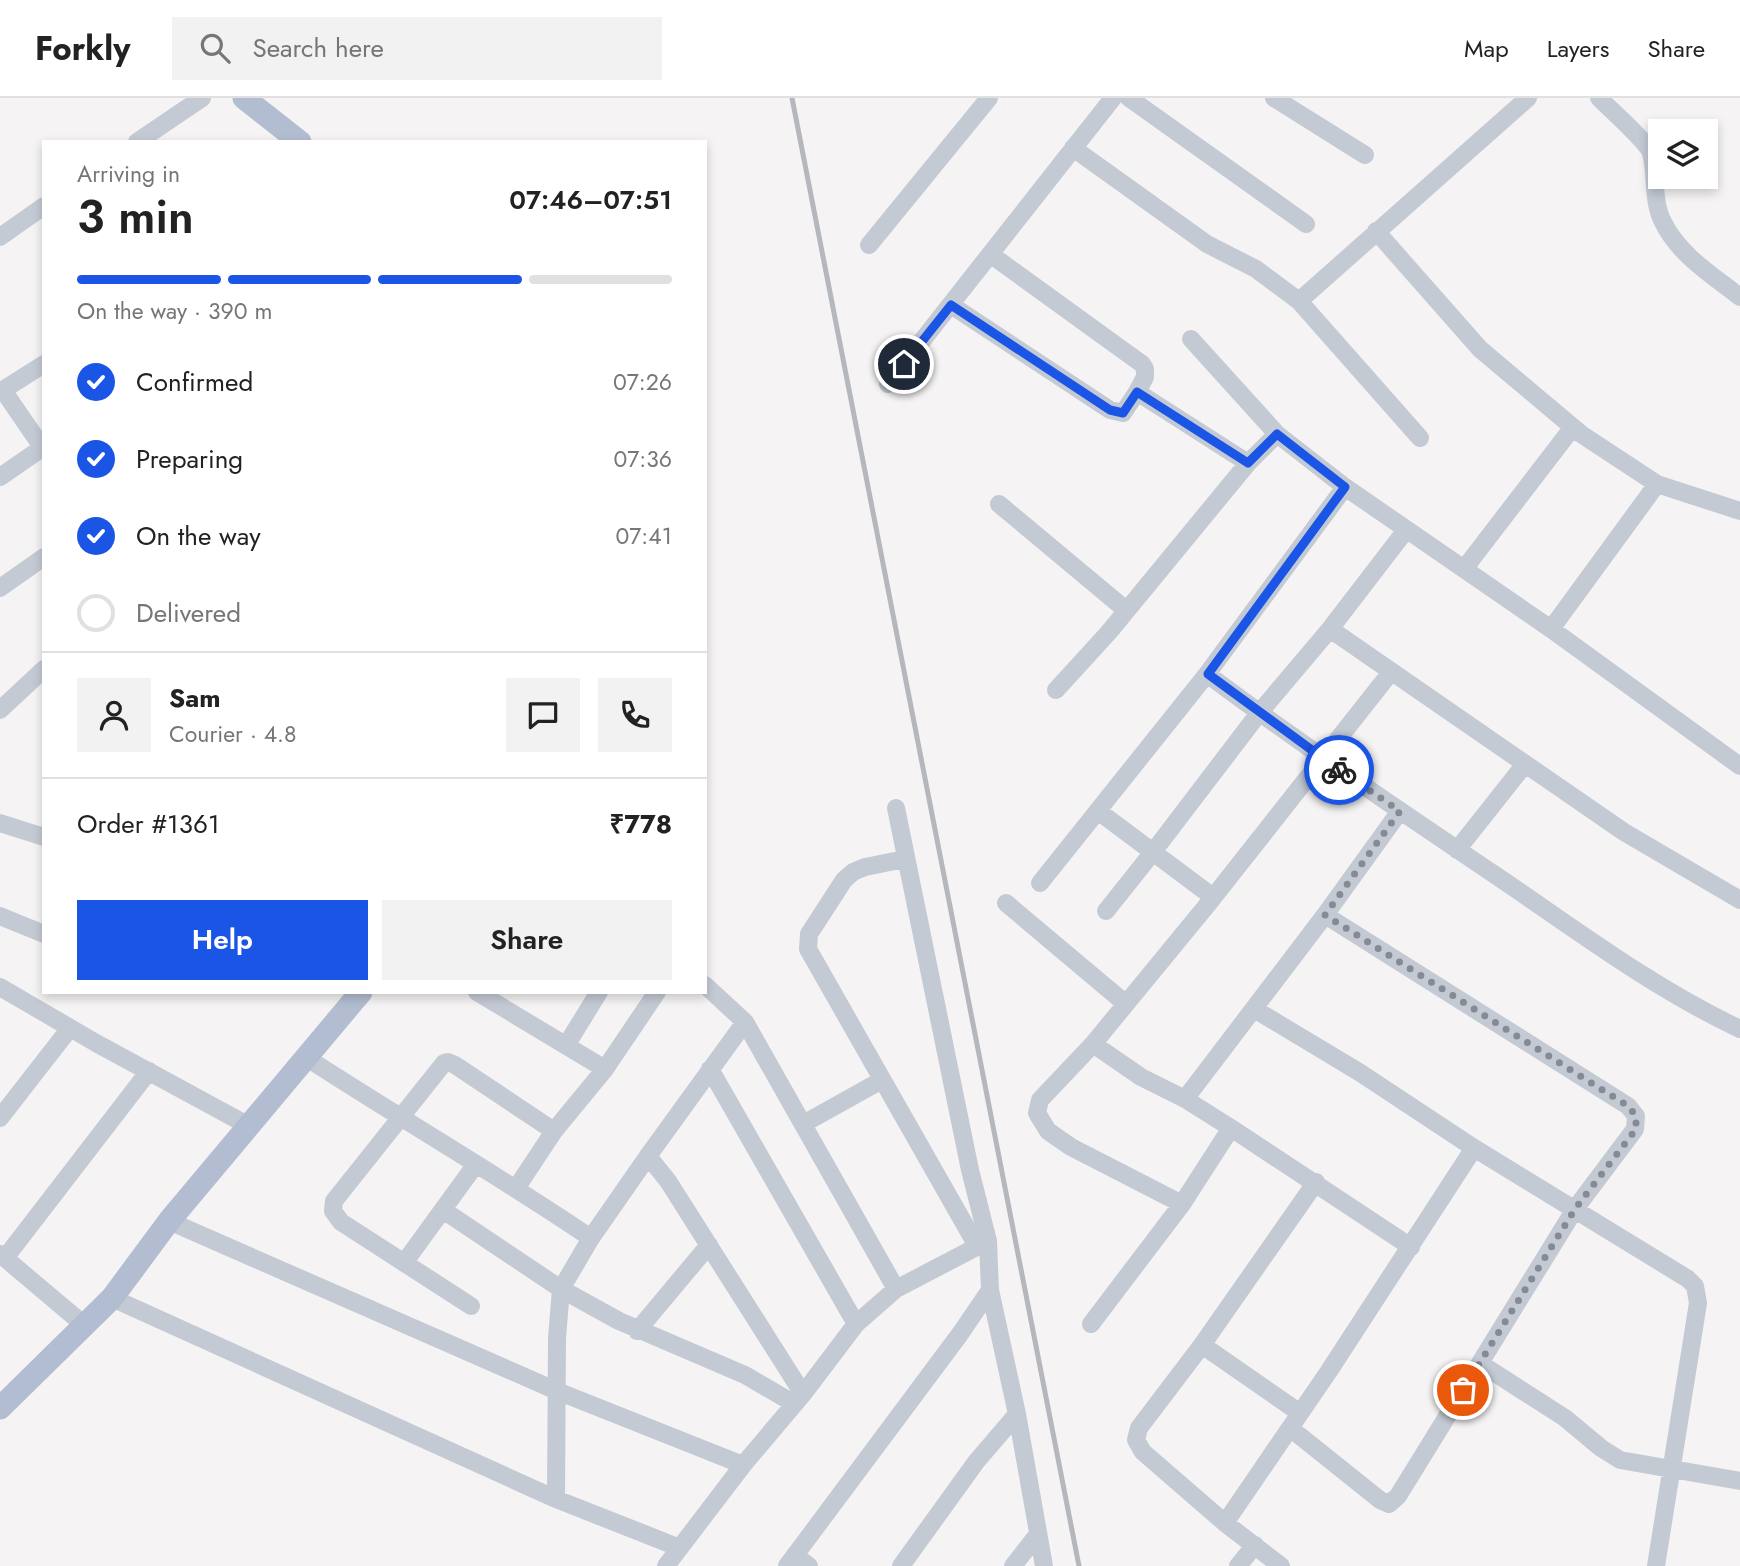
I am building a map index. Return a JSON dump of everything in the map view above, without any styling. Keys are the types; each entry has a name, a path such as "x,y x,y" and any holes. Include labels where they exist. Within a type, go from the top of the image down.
{"main road":[{"path":"244,98 297,140"},
{"path":"0,1408 112,1298 169,1221 358,994"}],"street":[{"path":"140,140 202,98"},
{"path":"869,245 989,98"},
{"path":"888,384 1113,98"},
{"path":"1129,98 1306,225"},
{"path":"1273,98 1366,155"},
{"path":"1299,301 1528,98"},
{"path":"1599,98 1650,150 1655,194 1662,221 1682,251 1740,297"},
{"path":"1073,148 1207,244 1256,269 1299,301 1420,438"},
{"path":"3,230 42,207"},
{"path":"1377,231 1480,349 1573,427 1657,484 1740,511"},
{"path":"951,305 1110,410 1123,413 1145,377 1142,364 990,254"},
{"path":"1191,340 1277,434 1345,487 1551,629 1740,766"},
{"path":"42,365 1,391 42,448"},
{"path":"1137,392 1248,463"},
{"path":"1464,569 1573,427"},
{"path":"1056,690 1248,463 1277,434"},
{"path":"0,477 42,450"},
{"path":"1551,629 1657,484"},
{"path":"1040,883 1208,674 1345,487"},
{"path":"999,504 1126,610"},
{"path":"1106,911 1259,713 1330,629 1406,530"},
{"path":"0,588 42,558"},
{"path":"1330,629 1624,832 1740,900"},
{"path":"0,709 42,671"},
{"path":"1182,1203 1071,1147 1048,1131 1038,1114 1040,1100 1093,1044 1126,1004 1391,672"},
{"path":"1208,674 1323,760 1633,969 1740,1030"},
{"path":"1457,849 1525,764"},
{"path":"896,808 970,1170 990,1290 1017,1415 1044,1566"},
{"path":"1098,811 1213,897"},
{"path":"1185,1099 1325,915 1400,811"},
{"path":"0,822 42,836"},
{"path":"905,859 865,867 844,880 809,934 808,949 882,1080 983,1243"},
{"path":"1006,903 1126,1004"},
{"path":"1202,1345 1295,1420 1380,1500 1389,1504 1398,1496 1575,1209 1636,1129 1636,1116 1628,1106 1325,915"},
{"path":"0,916 42,933"},
{"path":"0,987 249,1126"},
{"path":"707,987 745,1022 896,1289"},
{"path":"567,1044 598,994"},
{"path":"517,1187 554,1131 605,1069 656,994"},
{"path":"499,998 605,1069"},
{"path":"1254,1009 1359,1072 1474,1148 1695,1286 1698,1303 1656,1566"},
{"path":"556,1499 557,1338 561,1289 591,1238 745,1022"},
{"path":"0,1118 70,1028"},
{"path":"1093,1044 1141,1077 1185,1099 1316,1182 1411,1247"},
{"path":"307,1058 399,1118 517,1187 591,1238"},
{"path":"471,1306 341,1222 333,1211 334,1201 439,1067 449,1062 554,1131"},
{"path":"710,1069 856,1324"},
{"path":"83,1324 3,1256 149,1071"},
{"path":"803,1124 882,1080"},
{"path":"1091,1324 1182,1203 1231,1128"},
{"path":"1225,1523 1411,1247 1474,1148"},
{"path":"648,1156 709,1245 798,1398"},
{"path":"404,1263 476,1164"},
{"path":"1280,1566 1225,1523 1143,1452 1136,1440 1139,1428 1202,1345 1316,1182"},
{"path":"443,1210 561,1289 637,1331 798,1398"},
{"path":"169,1221 557,1391 743,1465"},
{"path":"666,1566 856,1324 896,1289 983,1243"},
{"path":"637,1331 709,1245"},
{"path":"810,1566 791,1560 990,1290"},
{"path":"112,1298 556,1499 680,1548"},
{"path":"1481,1364 1565,1418 1620,1460 1740,1481"},
{"path":"901,1566 976,1462 1017,1415"},
{"path":"1013,1566 1038,1534"},
{"path":"1238,1566 1255,1545"}],"railway":[{"path":"792,98 1079,1566"}],"way so far":[{"path":"1339,770 1400,811 1325,915 1628,1106 1636,1116 1636,1129 1575,1209 1463,1390"}],"route":[{"path":"904,364 951,305 1110,410 1123,413 1137,392 1248,463 1277,434 1345,487 1208,674 1339,770"}]}
